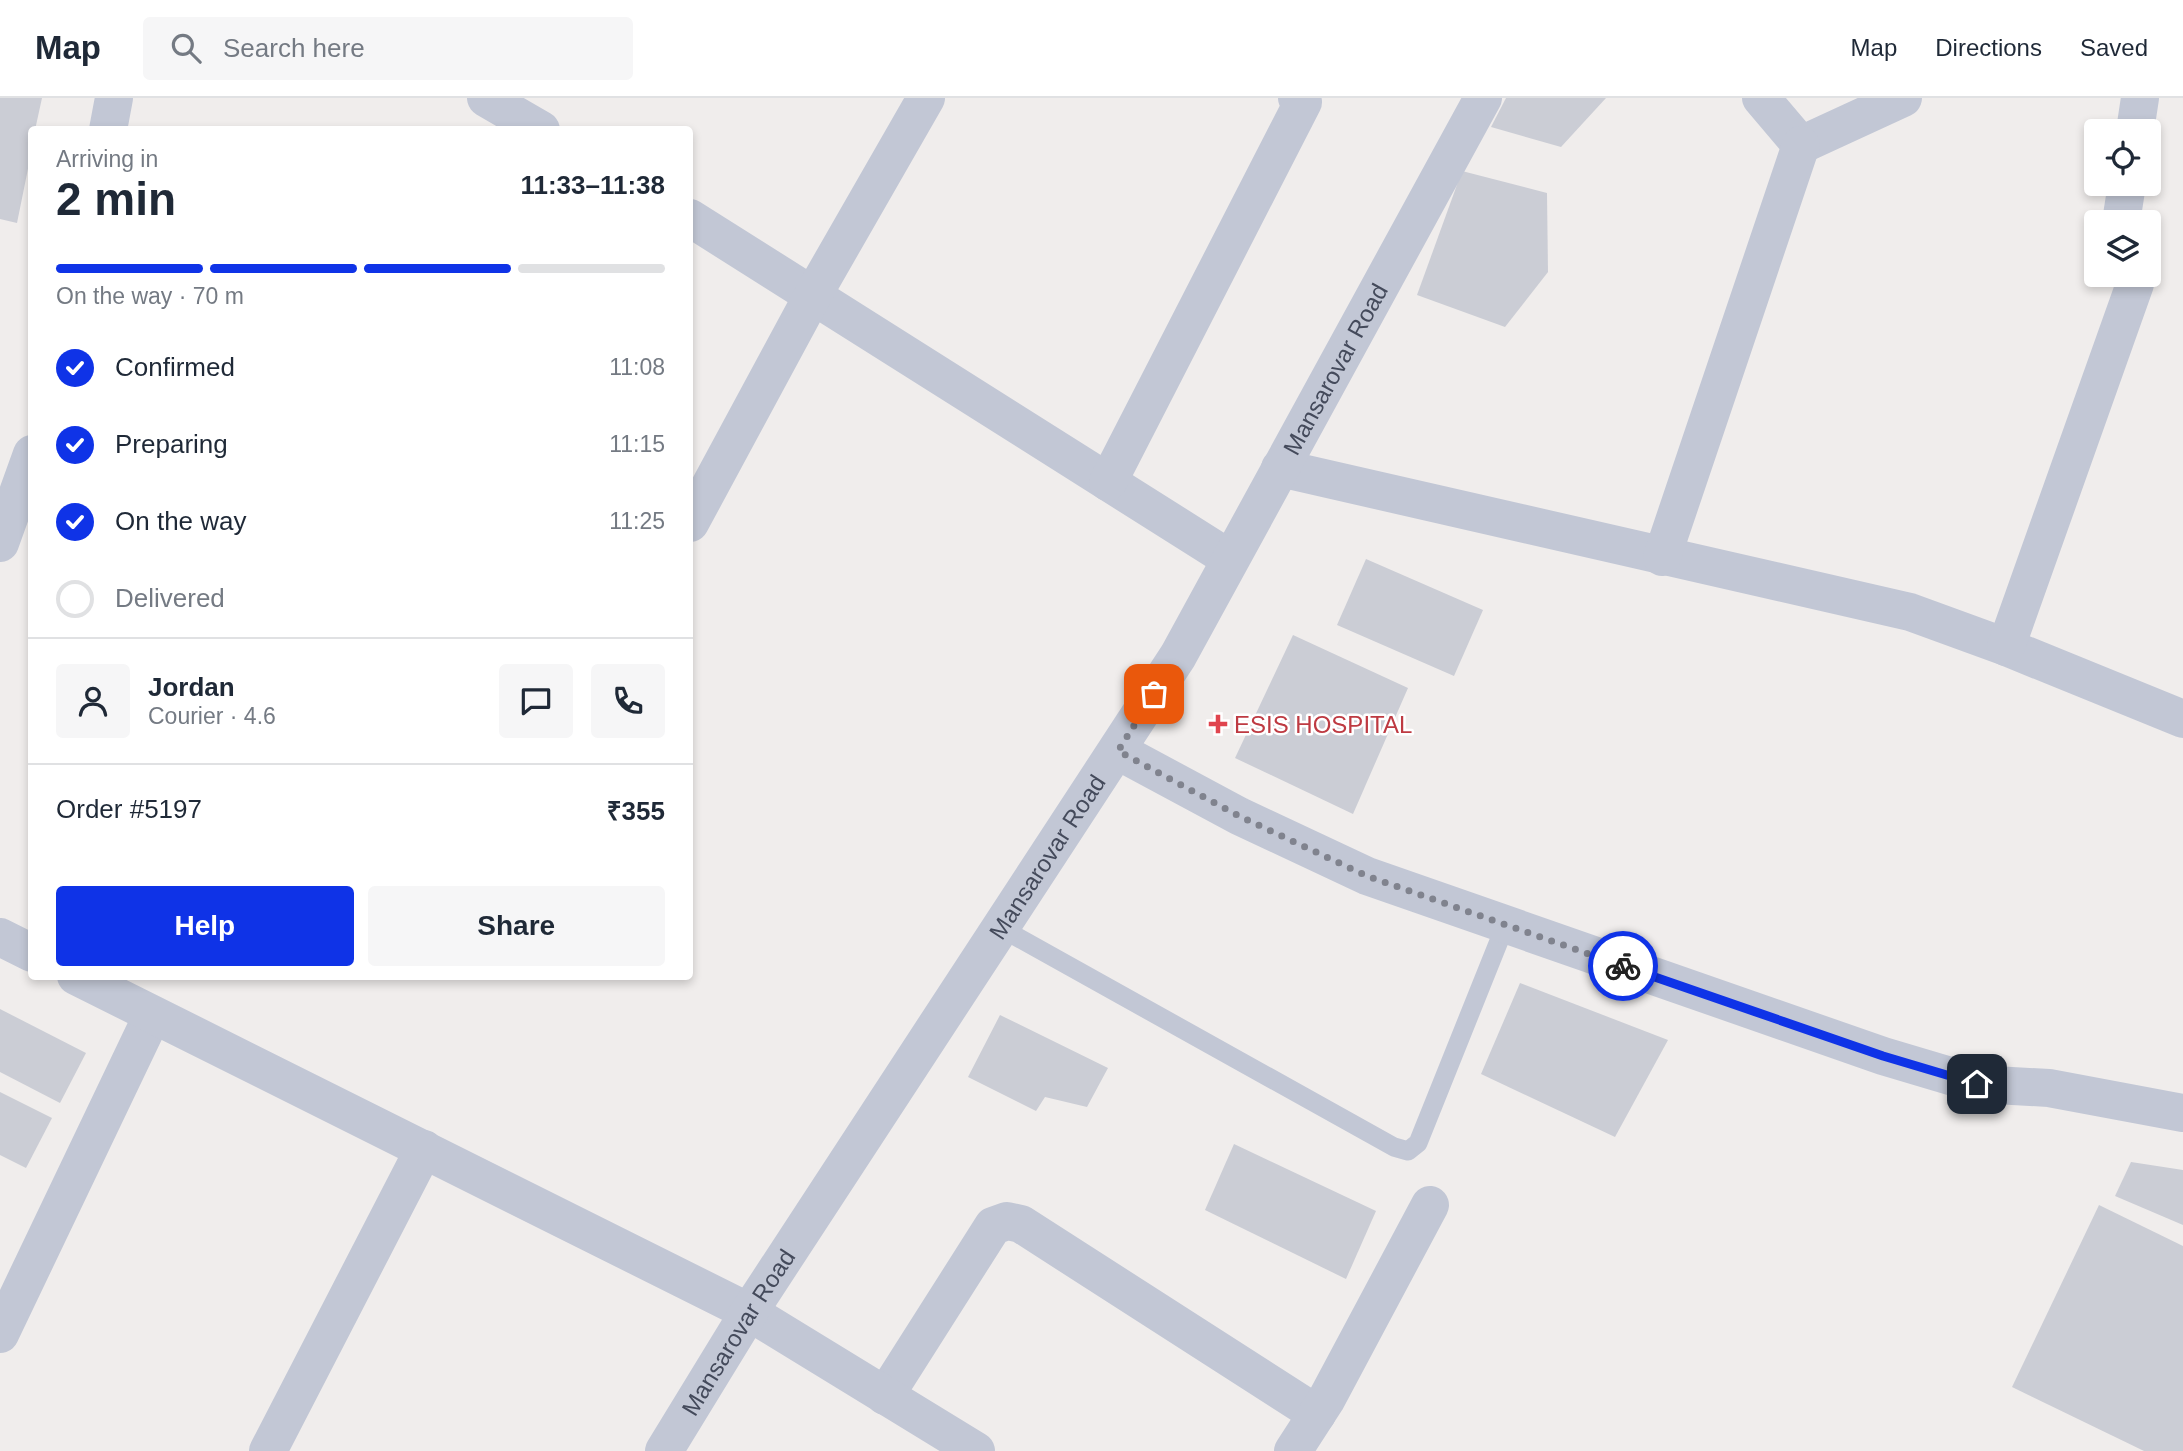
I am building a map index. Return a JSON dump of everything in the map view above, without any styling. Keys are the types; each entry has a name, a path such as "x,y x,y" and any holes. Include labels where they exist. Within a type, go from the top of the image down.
{"street":[{"path":"109,126 114,98"},
{"path":"486,98 534,126"},
{"path":"693,517 813,295 926,98"},
{"path":"1108,482 1303,102 1297,98"},
{"name":"Mansarovar Road","path":"664,1451 749,1312 1178,656 1483,98"},
{"path":"1761,98 1801,145"},
{"path":"1662,557 1801,145 1903,98"},
{"path":"2137,119 2140,98"},
{"path":"693,220 1230,559"},
{"path":"2007,647 2134,287"},
{"path":"0,543 28,465"},
{"path":"1280,468 1910,612 2007,647 2183,719"},
{"path":"1118,751 1239,816 1367,876 1883,1056 1977,1084 2049,1088 2183,1113"},
{"path":"0,937 28,951"},
{"path":"84,980 749,1312 976,1451"},
{"path":"0,1334 152,1016"},
{"path":"268,1451 424,1149"},
{"path":"1293,1451 1317,1414 1430,1205"},
{"path":"886,1396 993,1226 1007,1221 1021,1224 1317,1414"}],"lane":[{"path":"999,927 1394,1147 1408,1151 1418,1143 1505,926"}],"building":[{"path":"0,98 42,98 36,126 28,126 28,169 17,223 0,219"},
{"path":"1506,98 1606,98 1561,147 1491,127"},
{"path":"1462,171 1547,193 1548,272 1505,327 1417,295"},
{"path":"1366,559 1483,610 1454,676 1337,625"},
{"path":"1293,635 1408,688 1353,814 1235,758"},
{"path":"1520,983 1668,1040 1615,1137 1481,1074"},
{"path":"0,1009 86,1053 60,1103 0,1072"},
{"path":"1000,1015 1108,1068 1087,1107 1045,1097 1036,1111 968,1077"},
{"path":"0,1092 52,1118 26,1168 0,1155"},
{"path":"1234,1144 1376,1211 1346,1279 1205,1210"},
{"path":"2131,1162 2183,1170 2183,1225 2115,1196"},
{"path":"2099,1205 2183,1246 2183,1451 2144,1451 2012,1387"}],"way so far":[{"path":"1154,694 1118,751 1239,816 1367,876 1623,966"}],"place":[{"name":"ESIS HOSPITAL","path":"1218,724"}],"route":[{"path":"1623,966 1883,1056 1977,1084"}]}
